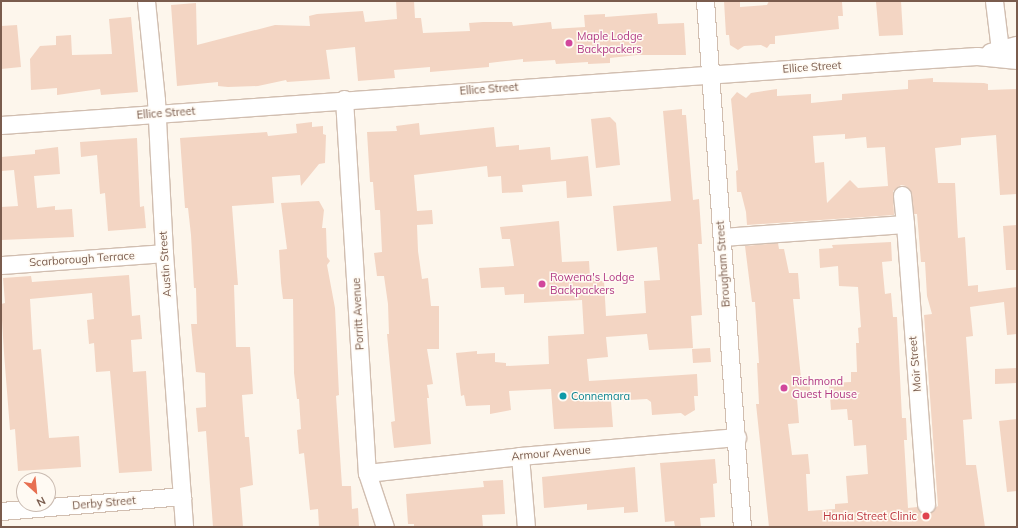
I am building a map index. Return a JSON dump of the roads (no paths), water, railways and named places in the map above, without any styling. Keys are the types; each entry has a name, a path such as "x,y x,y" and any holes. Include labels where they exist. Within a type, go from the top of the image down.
{"street":[{"name":"Austin Street","path":"146,1 156,114 164,253 184,527"},
{"name":"Brougham Street","path":"705,1 737,438 742,527"},
{"path":"994,1 1000,50"},
{"name":"Ellice Street","path":"977,56 1017,45"},
{"name":"Ellice Street","path":"1,125 344,99 977,56 1017,60"},
{"name":"Porritt Avenue","path":"344,99 367,473 385,527"},
{"name":"Moir Street","path":"902,195 926,504"},
{"path":"722,237 905,224"},
{"name":"Scarborough Terrace","path":"1,265 164,253"},
{"name":"Armour Avenue","path":"367,473 520,456 737,438"},
{"path":"520,456 526,527"},
{"name":"Derby Street","path":"1,511 182,496"}],"place":[{"name":"Maple Lodge Backpackers","path":"569,43"},
{"name":"Rowena's Lodge Backpackers","path":"542,284"},
{"name":"Richmond Guest House","path":"784,388"},
{"name":"Connemara","path":"563,396"},
{"name":"Hania Street Clinic","path":"926,516"}]}
